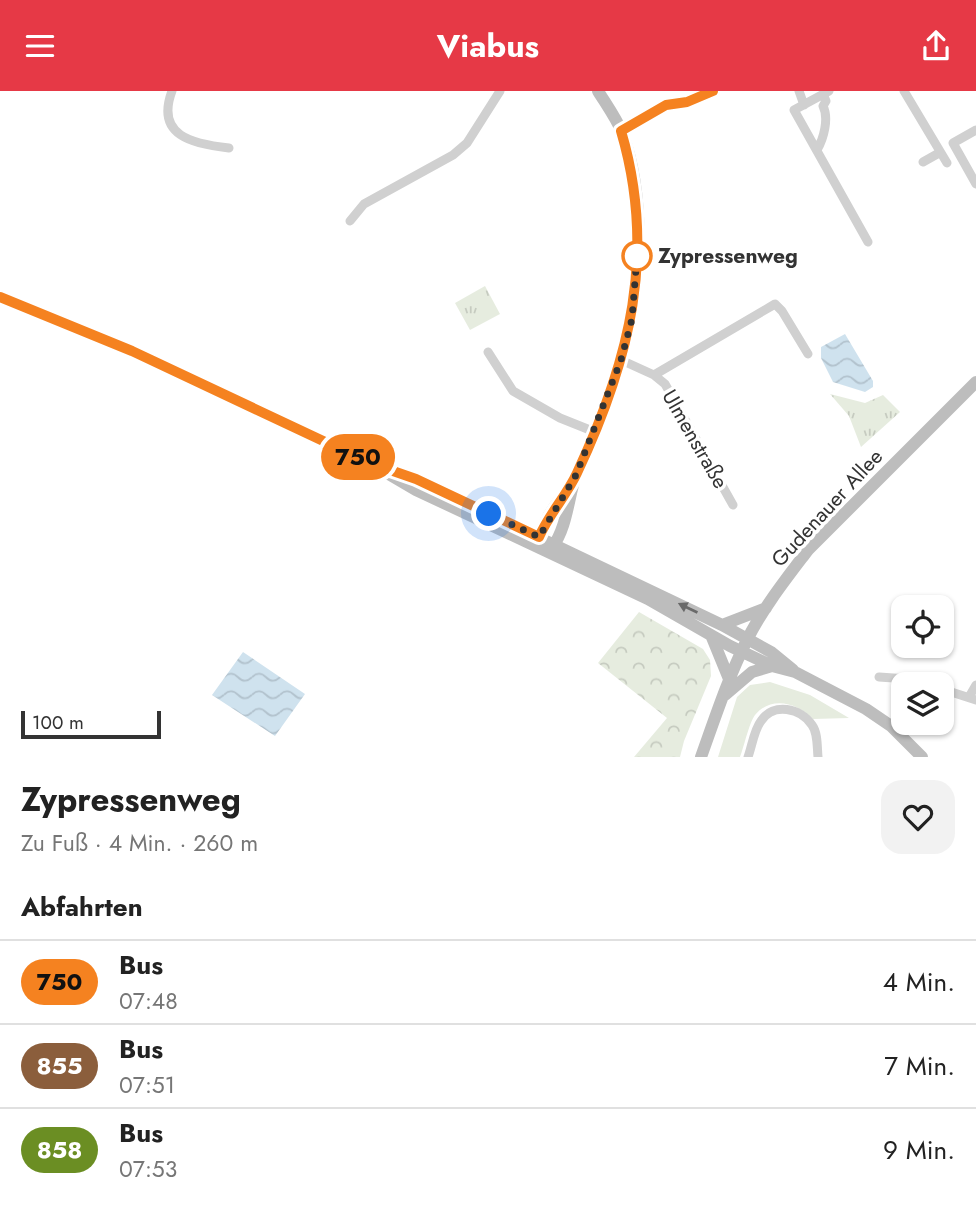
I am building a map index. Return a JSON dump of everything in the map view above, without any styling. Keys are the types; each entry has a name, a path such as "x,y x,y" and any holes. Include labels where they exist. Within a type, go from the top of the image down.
{"main road":[{"path":"545,545 560,533 576,475 621,360 632,319 637,278 638,237 634,179 621,131 598,91"},
{"path":"0,297 132,351 370,463 416,479 648,599 742,652 772,666 795,672"},
{"name":"Gudenauer Allee","path":"701,757 729,679 748,638 808,550 976,381"},
{"path":"545,545 748,638 771,652 795,672 883,720 911,743 922,757"},
{"path":"722,625 766,608"},
{"path":"758,621 771,652"},
{"path":"711,635 729,679"},
{"path":"723,698 752,672 772,666"}],"street":[{"path":"172,91 166,110 167,121 176,132 203,145 229,148"},
{"path":"350,221 364,204 453,155 467,143 500,91"},
{"path":"621,131 666,105 687,102 713,91"},
{"path":"799,91 803,105"},
{"path":"904,91 947,163"},
{"path":"826,93 794,110 869,241"},
{"path":"817,149 821,143 827,113 823,106 826,93"},
{"path":"976,130 953,143 976,184"},
{"path":"923,162 939,152"},
{"name":"Ulmenstraße","path":"654,375 775,304 808,354"},
{"path":"488,352 513,391 560,418 594,432"},
{"name":"Ulmenstraße","path":"621,360 654,375 669,390 733,505"},
{"path":"879,677 891,677"},
{"path":"954,693 972,699 976,685"},
{"path":"748,757 761,720 772,711 784,709 803,715 812,724 818,757"}],"green space":[{"path":"485,286 500,314 470,330 455,303"},
{"path":"830,394 865,403 883,395 900,412 861,447 849,416"},
{"path":"639,612 703,649 710,660 711,676 680,757 634,757 667,718 598,663"},
{"path":"770,682 810,695 849,718 813,719 792,705 769,705 755,715 740,757 718,757 737,697 750,685"}],"water":[{"path":"845,334 873,381 873,387 865,392 833,382 821,358 821,347"},
{"path":"243,652 305,694 275,736 212,695"}],"bus line":[{"name":"750","path":"0,297 132,351 370,463 416,479 539,537 576,475 621,360 632,319 637,278 638,228 634,179 621,131 666,105 699,99 713,91"}],"place":[{"name":"Zypressenweg","path":"637,256"}],"route":[{"path":"489,514 539,537 576,475 621,360 632,319 637,256"}]}
